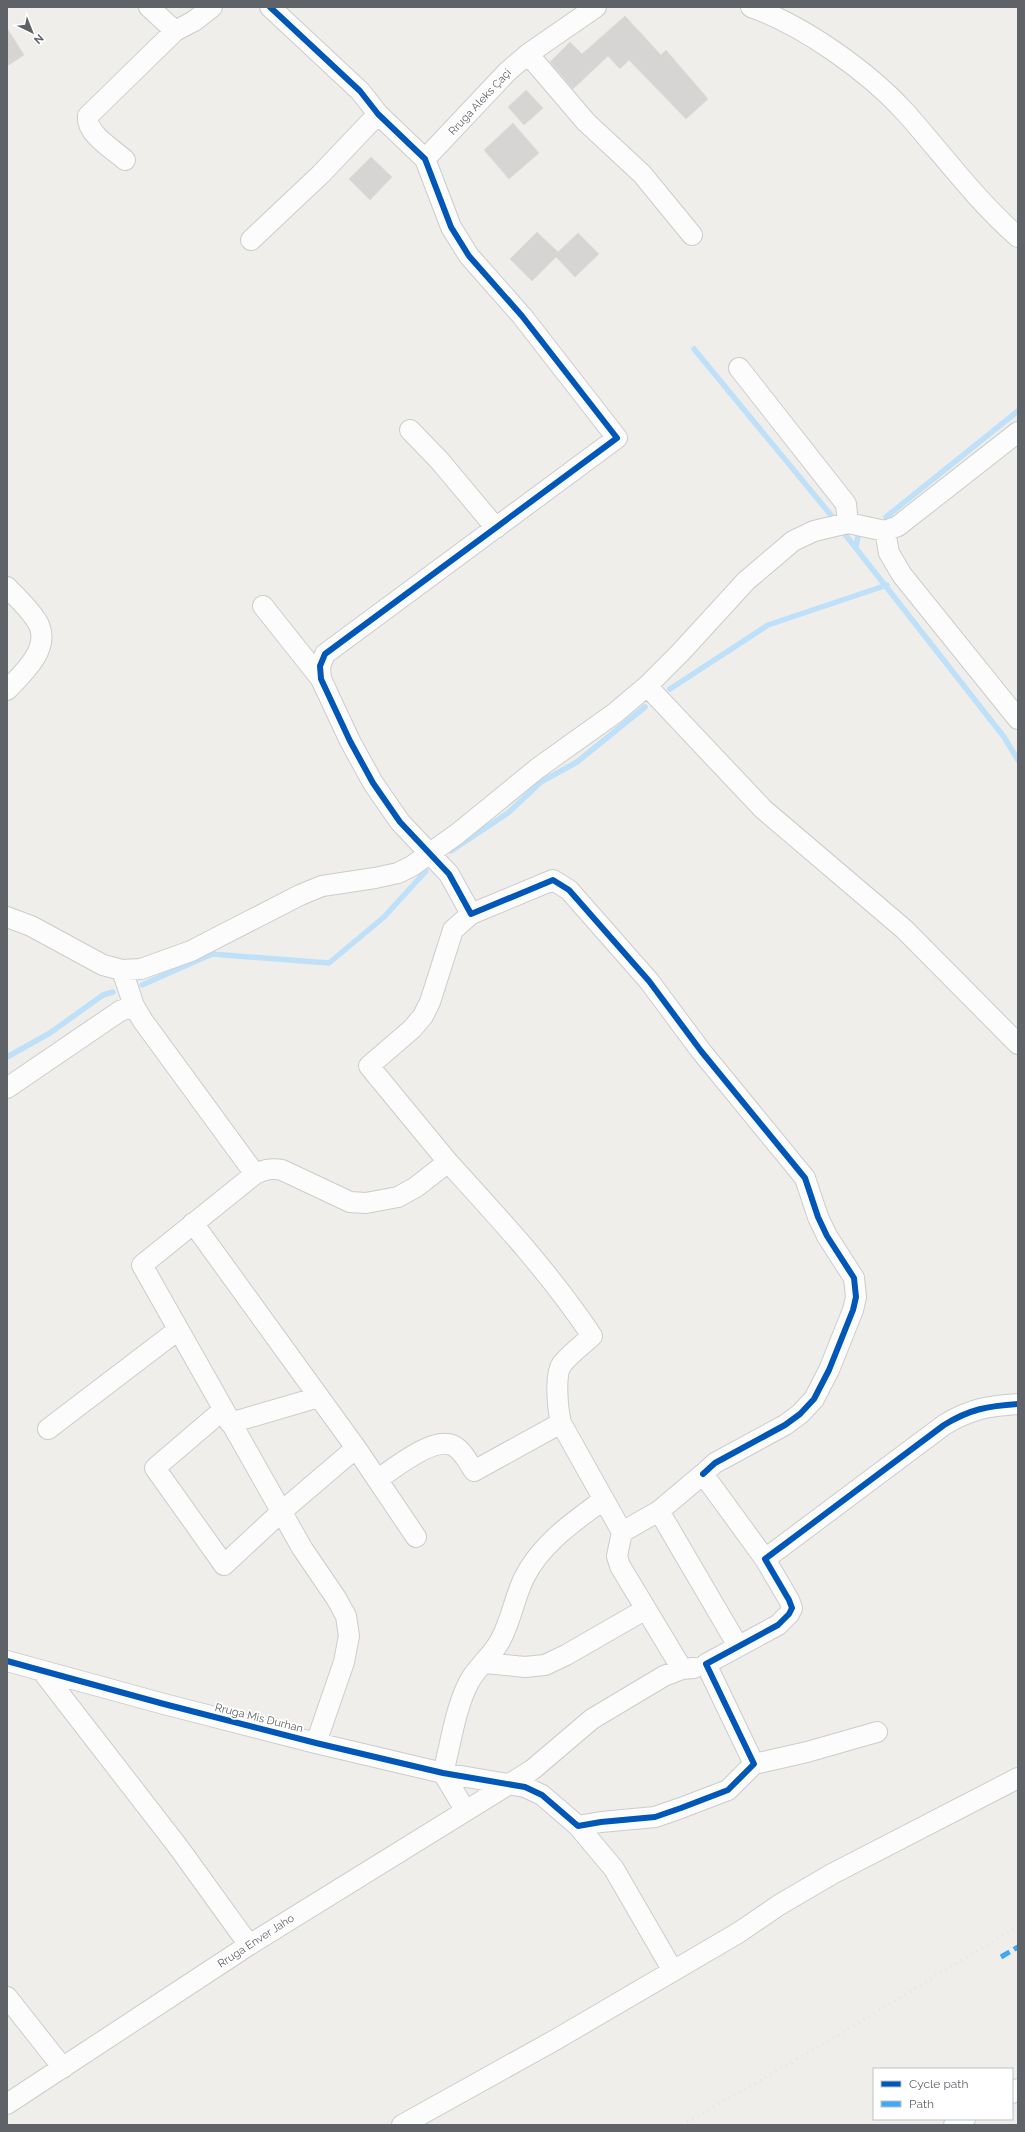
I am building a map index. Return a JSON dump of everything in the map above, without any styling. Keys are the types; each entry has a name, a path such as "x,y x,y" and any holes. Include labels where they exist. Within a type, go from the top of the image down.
{"street":[{"path":"149,7 175,31"},
{"path":"125,160 94,134 87,122 88,116 175,31 194,21 212,7"},
{"path":"270,7 360,91 378,114 425,159 451,227 469,256 522,316 617,438 324,654 320,666 321,679"},
{"name":"Rruga Aleks Çaçi","path":"425,159 488,91 528,54 596,7"},
{"path":"752,7 774,15 844,59 872,80 905,112 989,211 1018,237"},
{"path":"528,54 586,122 642,174 692,235"},
{"path":"251,240 321,174 378,114"},
{"path":"739,368 846,504 848,523"},
{"path":"410,430 439,460 496,528"},
{"path":"7,917 31,926 103,965 122,970 141,969 191,951 300,895 322,886 398,873 430,854 491,807 538,768 615,713 647,686 680,653 746,581 793,541 814,531 848,523 885,531 898,526 1018,432"},
{"path":"885,531 889,553 902,575 1018,719"},
{"path":"7,587 31,613 39,626 41,640 36,656 7,690"},
{"path":"262,606 321,679 350,741 373,783 400,822 449,874 471,914"},
{"path":"647,686 763,809 904,929 1018,1044"},
{"path":"622,1532 660,1511 715,1463 785,1425 800,1414 814,1399 829,1370 853,1310 856,1297 854,1278 827,1236 818,1217 805,1178 701,1051 649,981 569,890 562,884 553,880 542,883 471,914 453,930 430,1002 422,1016 412,1029 370,1066 448,1162 532,1256 592,1336 562,1365 558,1374 561,1423 622,1532 617,1556 620,1566 682,1669"},
{"path":"122,970 134,1006 255,1174"},
{"path":"7,1088 120,1011 134,1006"},
{"path":"316,1743 344,1662 350,1636 346,1616 302,1548 281,1512 142,1265 255,1174 269,1169 282,1170 350,1202 366,1203 398,1197 416,1187 448,1162"},
{"path":"193,1223 356,1448 416,1536"},
{"path":"48,1429 178,1330"},
{"path":"319,1397 226,1416 155,1468 224,1565 281,1512 356,1448"},
{"path":"703,1474 765,1559 944,1425 972,1410 991,1406 1018,1404"},
{"path":"378,1479 434,1444 444,1443 453,1445 460,1451 474,1471 561,1423"},
{"path":"465,1810 443,1773 462,1698 470,1681 502,1638 524,1579 538,1556 557,1536 603,1500"},
{"path":"660,1511 738,1646"},
{"name":"Rruga Enver Jaho","path":"7,2104 249,1945 465,1810 532,1770 592,1719 664,1676 682,1669 697,1668 706,1664 785,1620 792,1608 789,1600 765,1559"},
{"path":"485,1662 525,1667 545,1664 566,1655 646,1609"},
{"name":"Rruga Mis Durhan","path":"7,1660 42,1671 316,1743 443,1773 509,1783 525,1787 542,1795 578,1826 614,1870 673,1971"},
{"path":"706,1664 754,1764"},
{"path":"42,1671 179,1848 249,1945"},
{"path":"578,1826 600,1822 655,1817 728,1790 754,1764 807,1752 877,1732"},
{"path":"402,2125 555,2040 673,1971 832,1874 1018,1778"},
{"path":"7,1997 63,2068"},
{"path":"954,2125 963,2120"}],"building":[{"path":"625,16 661,55 666,50 708,99 686,119 629,60 620,69 608,56 573,89 550,62 570,42 582,54"},
{"path":"7,28 24,55 7,66"},
{"path":"526,90 543,108 524,125 508,107"},
{"path":"513,123 539,153 509,179 484,150"},
{"path":"371,157 392,177 370,200 349,179"},
{"path":"537,232 558,252 578,233 599,254 575,277 556,257 532,281 510,259"}],"waterway":[{"path":"694,349 835,520"},
{"path":"886,517 1018,411"},
{"path":"844,533 1004,737 1018,760"},
{"path":"856,547 858,536"},
{"path":"670,689 768,625 887,585"},
{"path":"451,851 508,813 541,782 577,762 645,707"},
{"path":"142,985 212,954 329,963 384,917 426,871"},
{"path":"7,1057 50,1033 103,995 113,992"}],"railway":[{"path":"682,2125 825,2043 1018,1926"}],"marked path":[{"path":"1001,1957 1018,1947"}],"cycle path":[{"path":"270,7 360,91 378,114 425,159 451,227 469,256 522,316 617,438 325,654 320,666 321,679 350,741 373,783 400,822 449,874 471,914 553,880 569,890 649,981 701,1051 805,1178 818,1217 827,1236 854,1278 856,1297 853,1310 829,1370 814,1399 800,1414 785,1425 715,1463 703,1474"},
{"path":"7,1661 164,1704 316,1743 443,1773 525,1787 542,1795 578,1826 601,1822 655,1817 728,1790 754,1764 706,1664 778,1625 789,1614 792,1608 789,1600 765,1559 944,1425 962,1415 980,1409 1018,1404"}]}
